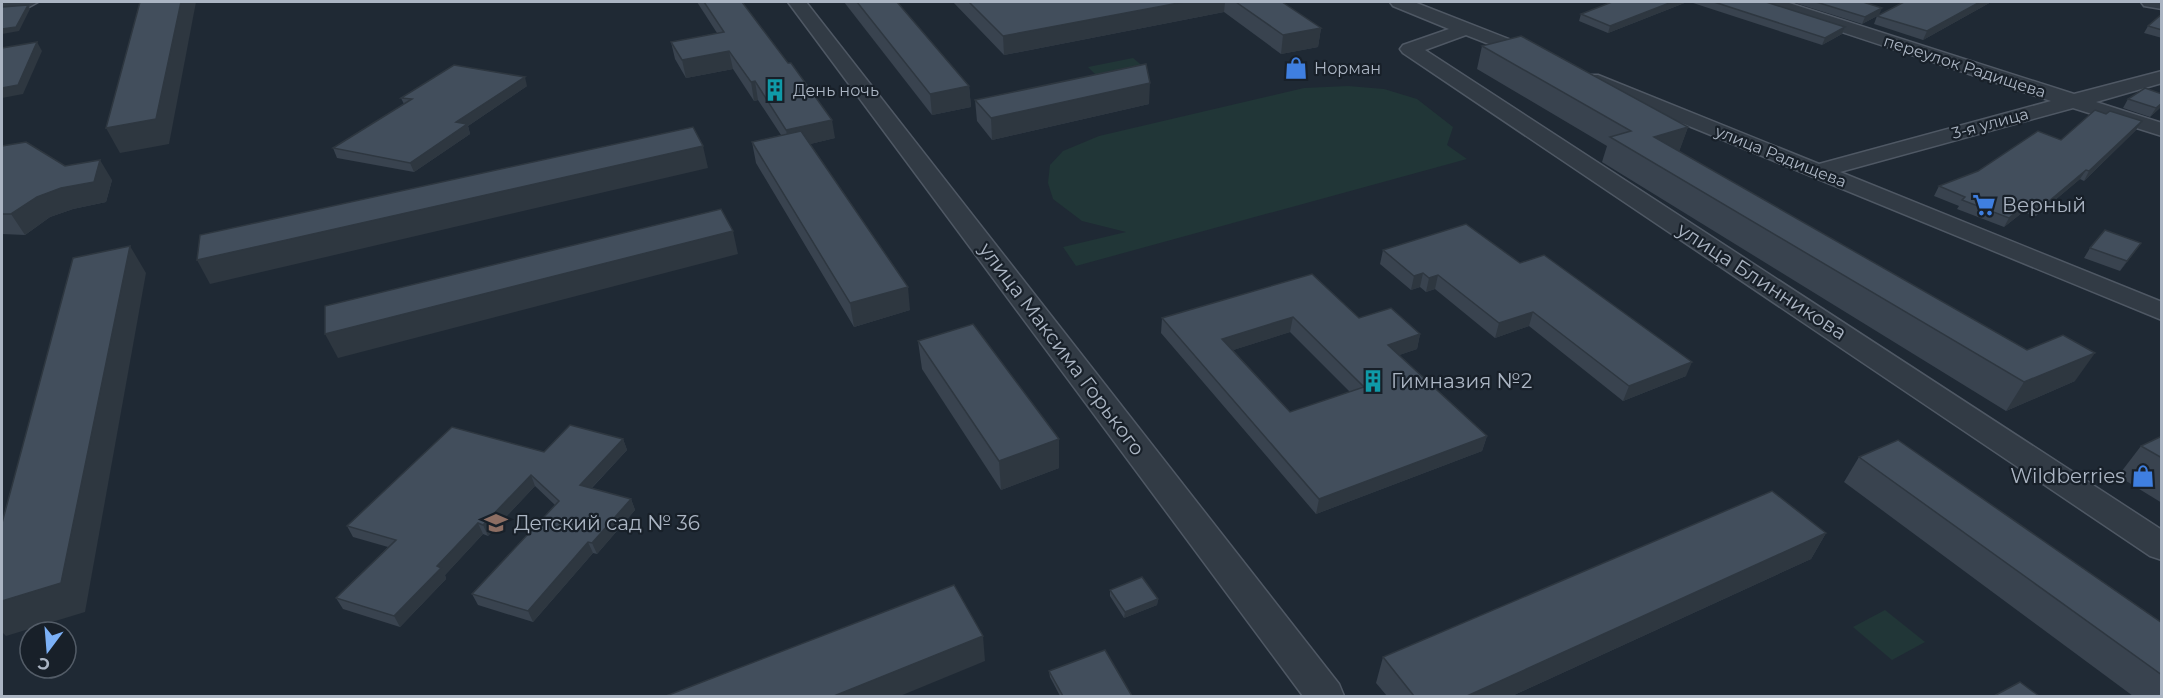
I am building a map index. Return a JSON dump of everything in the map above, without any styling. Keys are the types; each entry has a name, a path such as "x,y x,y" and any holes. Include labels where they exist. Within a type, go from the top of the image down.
{"street":[{"path":"2,5 28,2"},
{"name":"улица Максима Горького","path":"797,2 1325,696"},
{"path":"1399,2 1552,63"},
{"name":"переулок Радищева","path":"1769,2 2162,130"},
{"path":"2150,2 2162,4"},
{"name":"улица Блинникова","path":"1466,29 1410,49 2162,547"},
{"name":"улица Радищева","path":"1573,72 2162,312"},
{"name":"3-я улица","path":"1818,171 2162,76"}],"green space":[{"path":"1133,58 1146,69 1100,79 1088,67"},
{"path":"1348,86 1384,89 1417,99 1453,127 1447,145 1467,159 1076,266 1063,247 1126,232 1082,221 1053,199 1048,183 1050,165 1063,151 1099,136 1304,88"},
{"path":"1885,610 1925,642 1892,660 1853,627"}],"building":[{"path":"140,2 181,2 156,119 106,128"},
{"path":"704,2 742,2 788,63 791,63 832,120 786,130 755,81 751,82 729,51 682,60 671,42 724,32"},
{"path":"857,2 897,2 969,86 930,94"},
{"path":"969,2 1184,2 1003,36"},
{"path":"1236,2 1282,2 1321,28 1283,35"},
{"path":"1612,2 1672,2 1610,26 1581,14"},
{"path":"1714,2 1766,2 1845,27 1825,38"},
{"path":"1816,2 1863,2 1882,8 1865,17"},
{"path":"1904,2 1980,2 1927,31 1877,16"},
{"path":"28,5 16,27 2,29 2,7"},
{"path":"2162,14 2162,30 2148,26"},
{"path":"1521,36 1688,127 1654,137 2027,350 2063,335 2095,353 2024,382 1610,137 1631,131 1482,46"},
{"path":"37,42 18,85 2,88 2,48"},
{"path":"1146,64 1150,83 991,118 975,100"},
{"path":"454,65 525,77 456,122 467,124 410,163 333,148 412,99 401,98"},
{"path":"2145,88 2162,94 2162,103 2156,108 2128,99"},
{"path":"2095,110 2106,114 2110,111 2142,121 2089,171 2086,170 2042,207 2028,202 2009,218 1962,200 1965,197 1939,186 1978,171 2038,131 2061,140"},
{"path":"693,127 703,146 197,260 200,235"},
{"path":"801,131 908,287 850,303 752,142"},
{"path":"26,142 65,166 100,160 94,182 61,188 37,197 11,214 2,214 2,146"},
{"path":"721,209 733,231 325,334 325,306"},
{"path":"1466,224 1520,263 1544,255 1692,362 1629,386 1533,312 1499,323 1438,275 1429,278 1423,273 1414,276 1383,250"},
{"path":"2105,230 2141,243 2127,261 2090,248"},
{"path":"130,246 61,583 2,601 2,523 73,258"},
{"name":"Гимназия №2","path":"1312,274 1359,318 1391,308 1420,334 1388,345 1487,436 1319,499 1162,318","holes":["1293,317 1364,387 1290,412 1222,339"]},
{"path":"973,324 1059,439 999,461 918,341"},
{"name":"Детский сад № 36","path":"570,425 623,439 580,485 631,499 592,543 588,542 528,611 472,594 559,501 531,475 483,525 478,523 437,566 441,568 394,616 336,598 396,540 347,526 452,427 544,452"},
{"path":"2162,436 2162,458 2141,446"},
{"path":"1898,440 2162,623 2162,675 1859,457"},
{"path":"1772,491 1826,533 1467,696 1414,696 1383,657"},
{"path":"1142,577 1158,599 1125,612 1110,590"},
{"path":"954,585 983,636 834,696 666,696"},
{"path":"1105,650 1132,696 1063,696 1049,671"},
{"path":"2020,682 2039,696 1994,696"}],"place":[{"name":"Норман","path":"1296,68"},
{"name":"День ночь","path":"775,90"},
{"name":"Верный","path":"1984,205"},
{"name":"Гимназия №2","path":"1373,381"},
{"name":"Wildberries","path":"2143,476"},
{"name":"Детский сад № 36","path":"496,523"}]}
